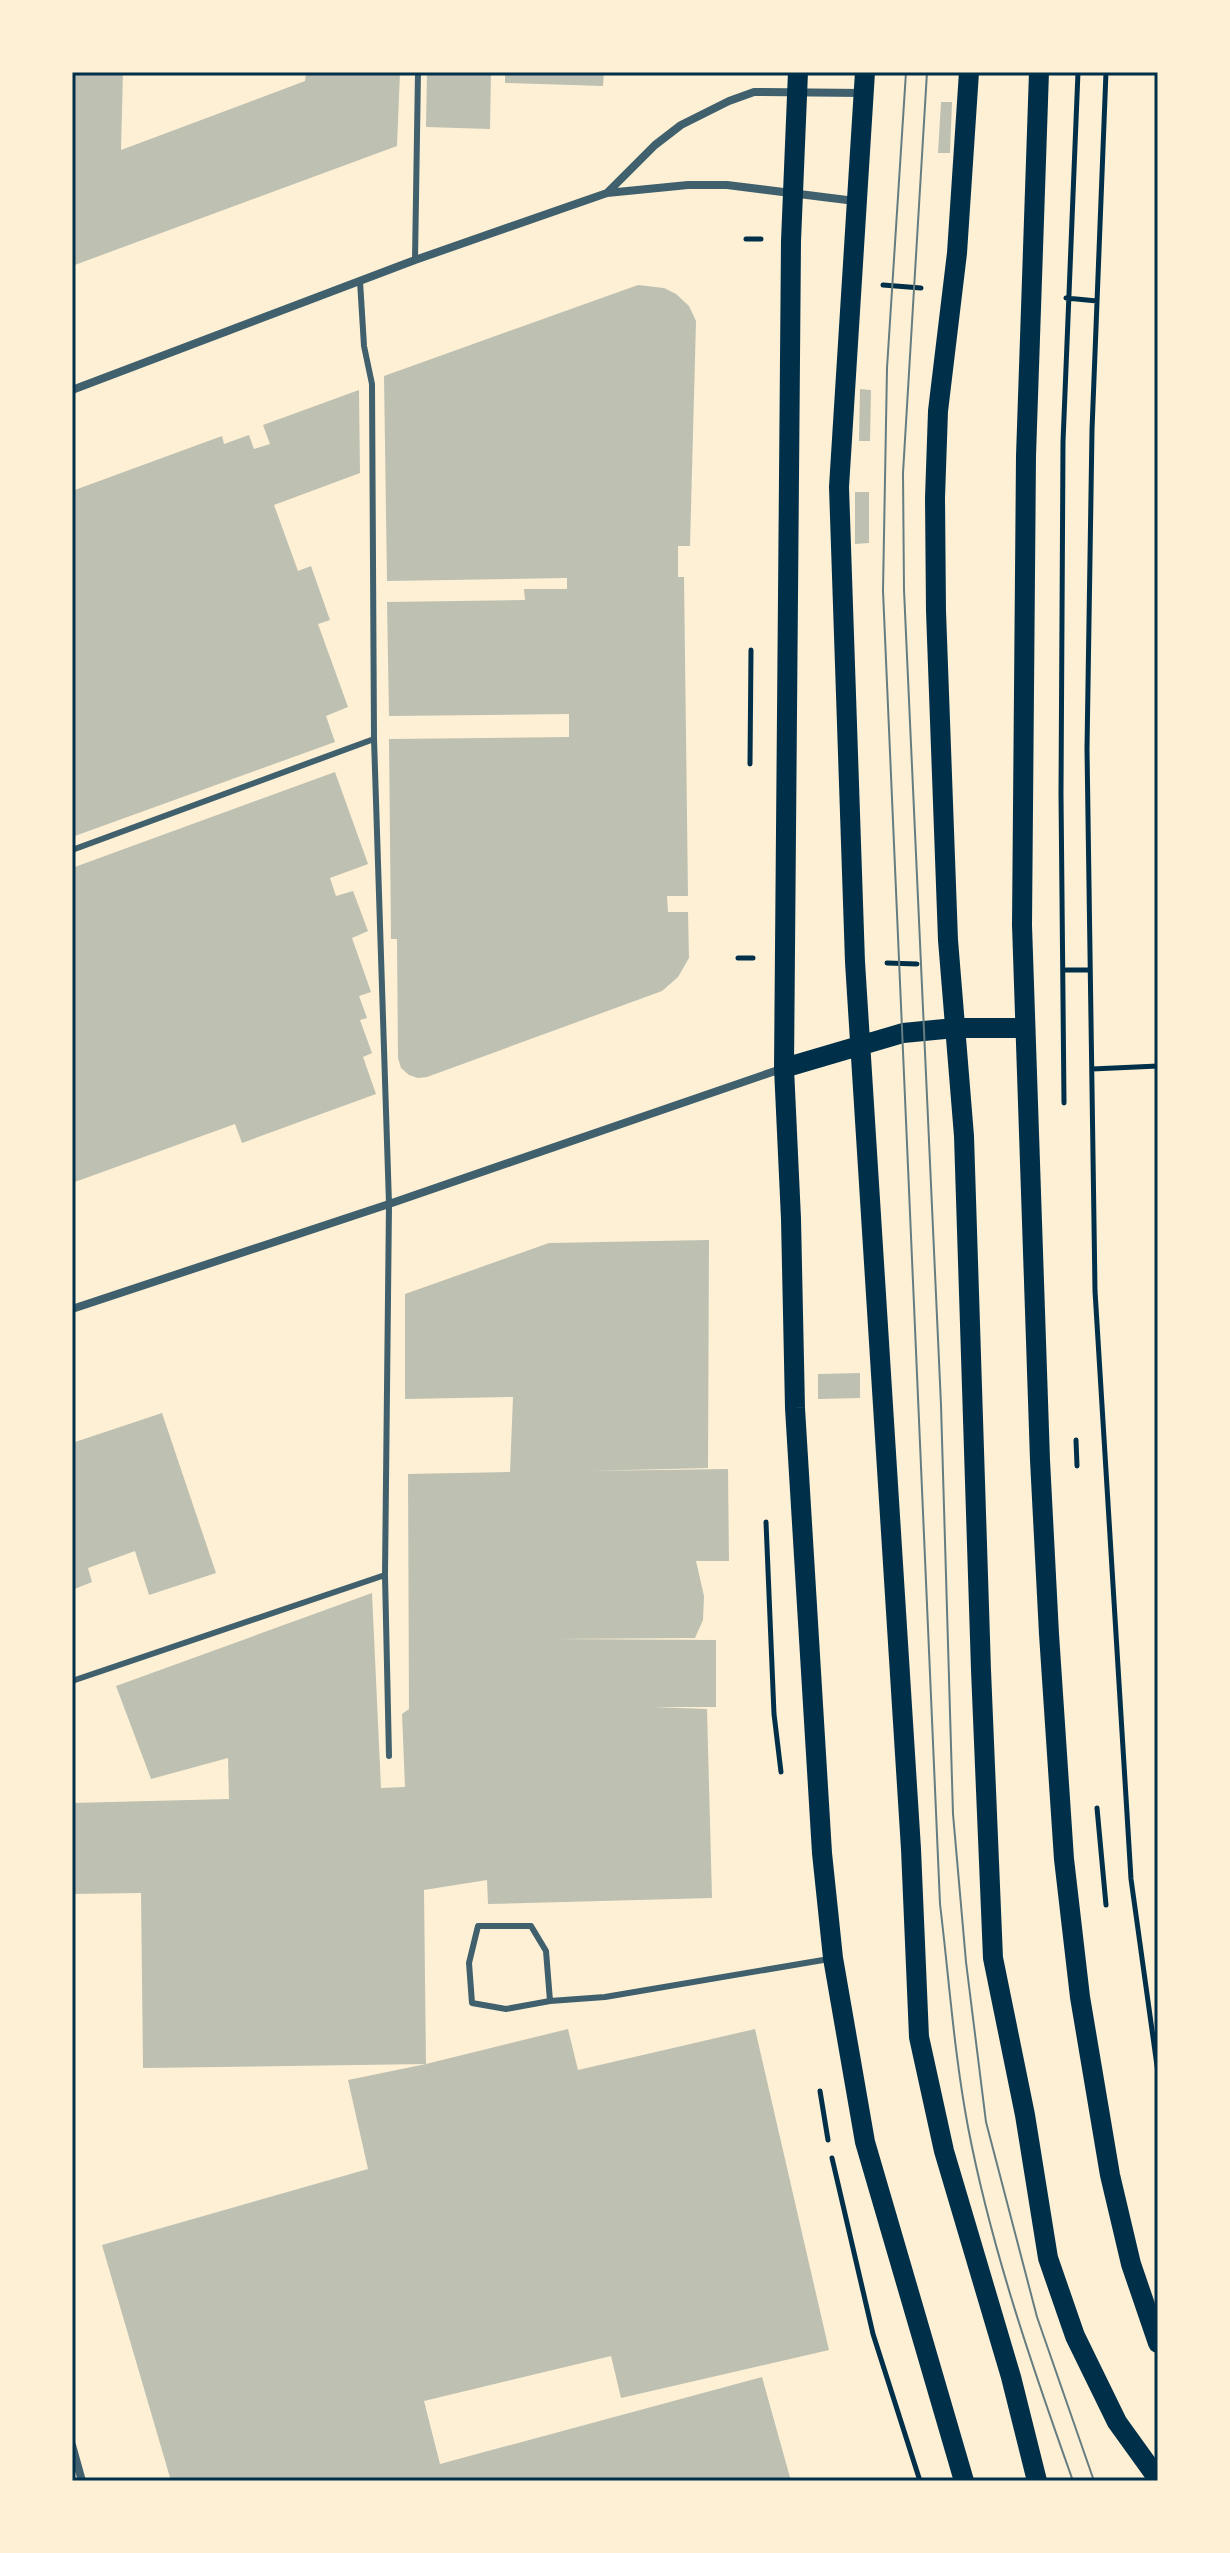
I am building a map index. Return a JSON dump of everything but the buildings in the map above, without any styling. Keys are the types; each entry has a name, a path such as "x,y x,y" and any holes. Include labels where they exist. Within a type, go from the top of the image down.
{"main road":[{"path":"969,72 952,290 938,411 936,611 948,940 964,1136 993,1958 1025,2115 1048,2258 1075,2336 1117,2422 1158,2479"},
{"path":"1039,72 1024,610 1022,925 1026,969 1025,1028 1040,1460 1064,1859 1080,1997 1096,2101 1131,2264 1158,2343"},
{"path":"798,82 791,241 784,1068 795,1408 822,1853 833,1958 865,2142 964,2481"},
{"path":"864,82 839,487 860,1044 904,1730 919,2037 944,2151 1011,2377 1037,2481"},
{"path":"784,1068 903,1033 955,1028 1025,1028"}],"street":[{"path":"607,193 655,145 681,125 729,101 798,82 864,82"},
{"path":"72,390 415,260 607,193 688,185 727,185 856,201"},
{"path":"72,1309 784,1068"},
{"path":"72,2445 82,2481"}],"lane":[{"path":"415,260 418,72"},
{"path":"360,281 364,346 372,384 374,739 389,1204 385,1575 389,1756"},
{"path":"72,850 374,739"},
{"path":"72,1681 385,1575"},
{"path":"550,2001 546,1951 531,1926 478,1926 469,1963 472,2003 506,2009 550,2001 605,1997 833,1958"}],"path":[{"path":"1064,1104 1061,710 1063,442 1078,72"},
{"path":"1106,72 1097,301 1087,749 1095,1291 1131,1879 1158,2073"},
{"path":"746,239 791,241"},
{"path":"873,285 952,290"},
{"path":"1031,296 1097,301"},
{"path":"1092,1069 1158,1066"},
{"path":"1075,1428 1077,1474"},
{"path":"1096,1804 1106,1911"}],"tram line":[{"path":"906,72 887,368 883,591 940,1904 959,2071 977,2172 1014,2306 1073,2481"},
{"path":"927,72 903,473 904,590 941,1405 953,1814 966,1962 986,2122 1037,2317 1094,2481"}]}
